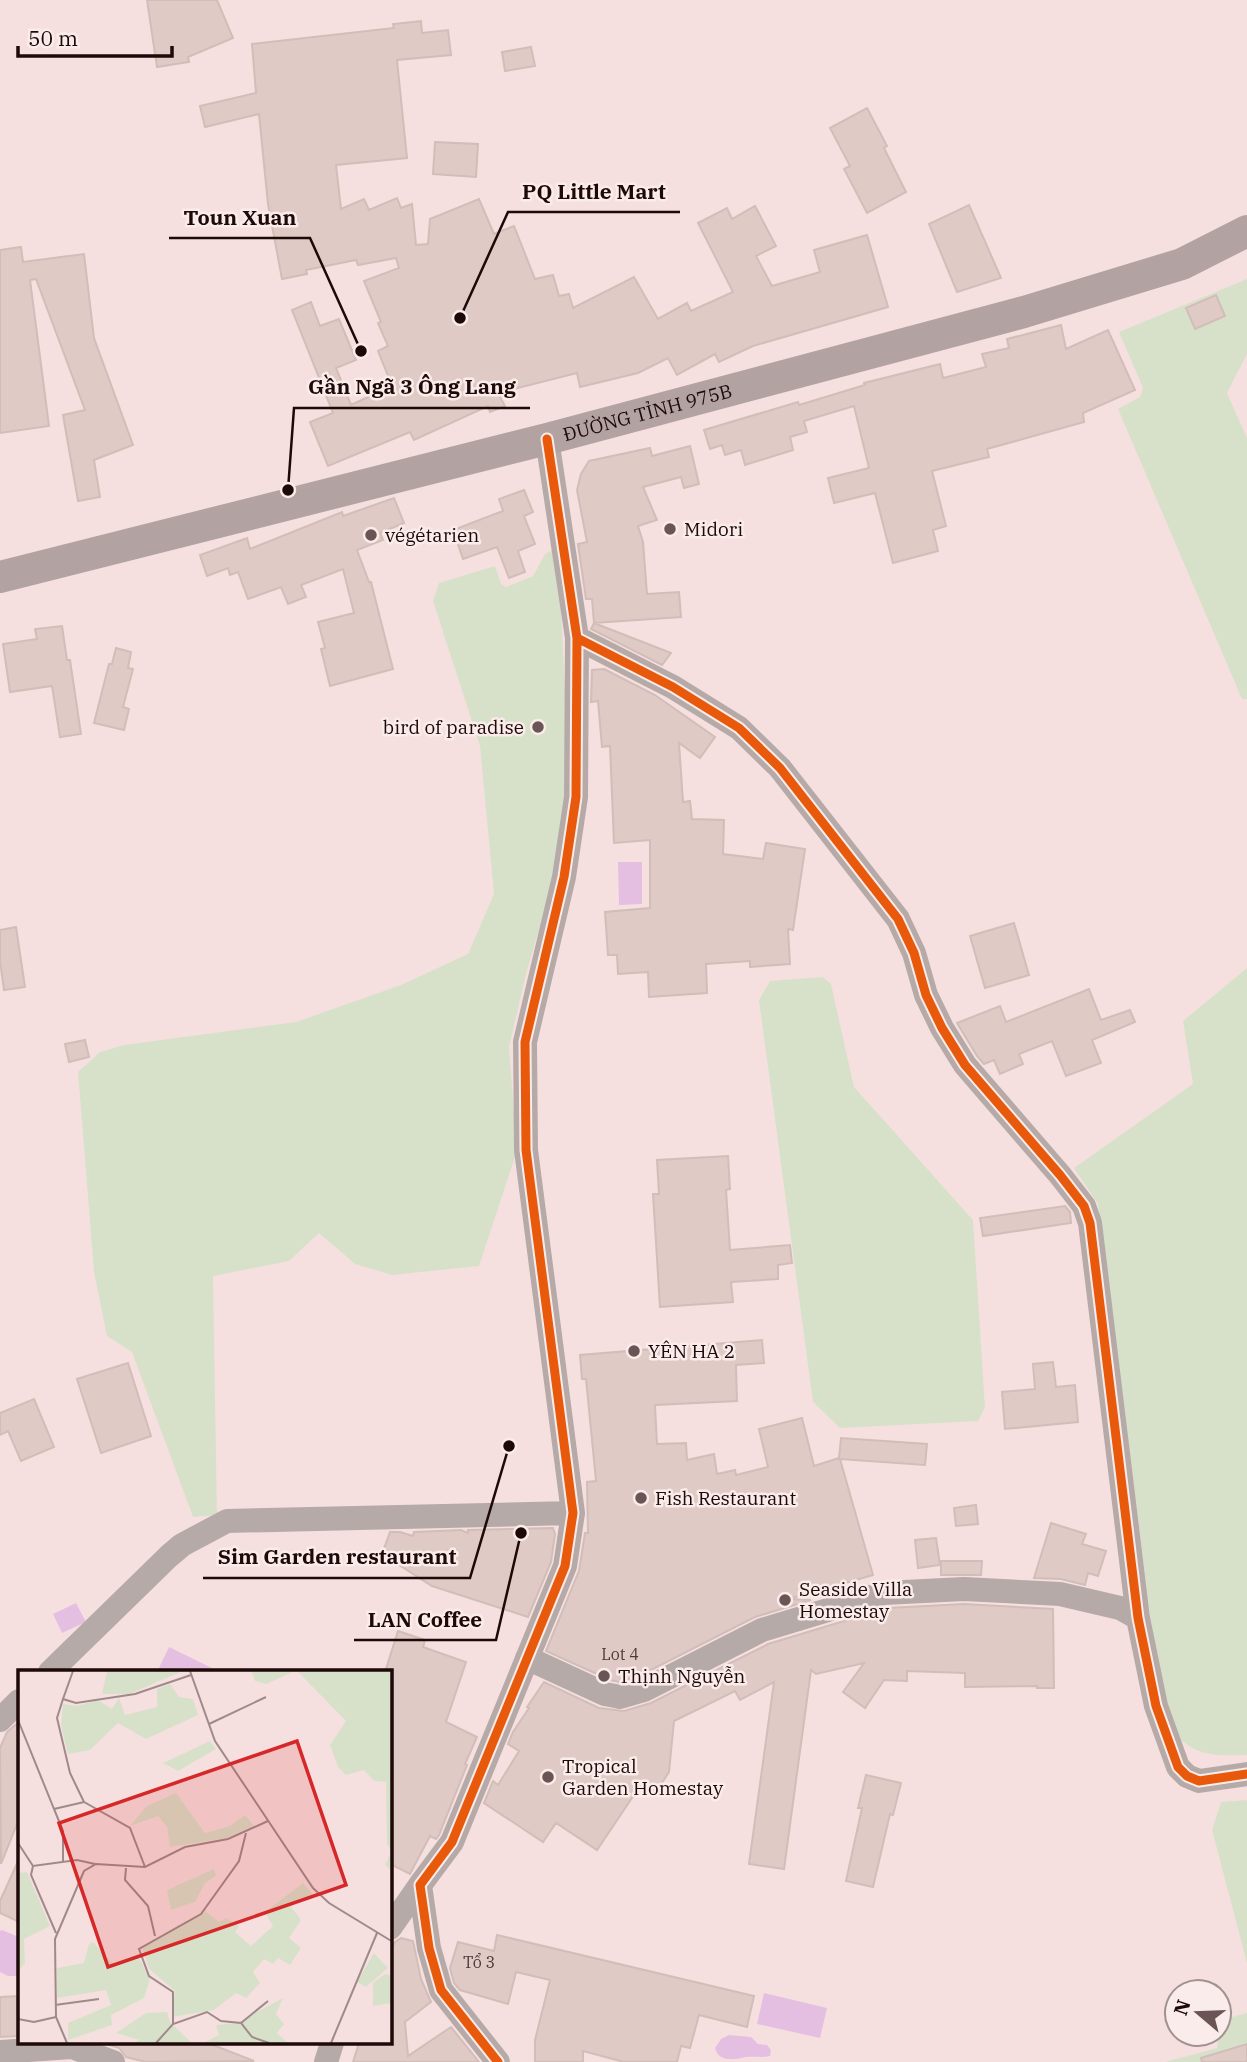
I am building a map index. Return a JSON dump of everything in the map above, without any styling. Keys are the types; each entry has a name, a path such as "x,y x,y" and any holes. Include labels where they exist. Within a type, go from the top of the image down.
{"main road":[{"name":"ĐƯỜNG TỈNH 975B","path":"0,577 547,439 1024,312 1182,264 1247,231"}],"street":[{"path":"392,1925 452,1842 565,1566 573,1513 526,1150 525,1042 564,877 576,797 577,638 547,439"},
{"path":"577,638 673,687 739,728 780,768 898,919 914,953 926,995 965,1066 1084,1206 1090,1223 1138,1618 1156,1706 1178,1767 1187,1776 1199,1781 1247,1774"},
{"path":"52,1670 169,1556 182,1545 227,1521 573,1513"},
{"path":"527,1658 605,1694 620,1698 644,1690 762,1630 884,1593 964,1589 1060,1594 1120,1608 1138,1618"},
{"path":"0,1720 18,1702"},
{"path":"421,1885 429,1948 441,1990 498,2062"},
{"path":"326,2062 332,2044"},
{"path":"0,2052 72,2047 113,2062"}],"green space":[{"path":"1247,279 1247,354 1227,393 1247,438 1247,699 1242,699 1118,409 1140,397 1143,388 1119,332"},
{"path":"553,550 560,588 566,716 566,805 554,879 526,974 509,1047 517,1151 479,1266 392,1275 355,1264 319,1233 289,1261 213,1276 217,1515 193,1517 132,1352 107,1336 94,1272 78,1072 100,1052 124,1045 296,1022 401,985 468,954 494,894 480,746 433,601 439,583 495,566 501,584 506,587 533,576 545,554"},
{"path":"1247,968 1247,1755 1214,1755 1196,1750 1171,1729 1151,1622 1098,1204 1074,1168 1193,1084 1183,1021"},
{"path":"823,977 831,984 854,1087 973,1220 985,1407 978,1421 840,1428 813,1402 759,1000 770,981"},
{"path":"1247,1800 1247,1963 1212,1830 1221,1802"},
{"path":"1247,2013 1247,2062 1165,2062 1217,2048 1233,2048 1233,2017"}],"shaded area":[{"path":"618,862 642,862 642,904 619,905"},
{"path":"76,1603 86,1622 62,1633 53,1614"},
{"path":"169,1647 216,1670 158,1670"},
{"path":"0,1931 18,1937 18,1976 8,1976 0,1972"},
{"path":"764,1993 827,2008 820,2038 757,2024"},
{"path":"729,2035 751,2037 758,2044 767,2045 771,2050 770,2056 732,2059 719,2056 715,2048 721,2039"}],"building":[{"path":"147,0 217,0 233,38 188,57 189,62 157,67"},
{"path":"421,21 422,33 448,30 451,55 397,60 407,158 336,165 341,209 364,199 369,210 397,198 401,208 412,204 416,245 428,244 430,219 479,199 494,234 514,226 535,279 553,275 559,296 569,294 573,308 634,277 658,319 687,303 691,311 733,292 698,223 727,208 732,219 755,206 776,246 756,256 772,286 820,272 814,250 867,235 888,307 753,346 719,362 715,354 677,375 668,358 638,373 580,387 577,373 506,391 508,394 500,397 505,406 490,412 488,406 414,440 410,432 328,466 310,422 333,413 292,310 311,302 320,326 339,319 356,360 336,368 351,405 392,386 378,351 388,346 364,281 399,268 396,258 358,265 356,260 306,270 307,274 282,279 268,204 259,114 205,127 200,106 256,93 252,44 394,28 393,24"},
{"path":"531,47 535,66 505,71 502,52"},
{"path":"867,108 887,146 884,148 906,192 867,213 844,169 850,166 830,128"},
{"path":"435,142 478,144 476,177 433,174"},
{"path":"969,205 1001,278 957,292 929,224"},
{"path":"21,247 23,262 84,254 94,338 133,445 94,460 100,497 78,501 63,415 85,410 36,279 30,280 49,426 0,433 0,250"},
{"path":"1216,295 1225,316 1195,329 1186,308"},
{"path":"1061,325 1066,349 1108,330 1135,390 1083,413 1084,422 987,449 989,457 932,471 946,526 933,530 938,551 893,563 875,493 834,503 828,478 869,468 854,406 804,421 807,432 790,437 793,450 745,465 741,450 725,455 722,445 710,449 704,430 798,402 799,405 865,385 864,383 940,364 943,378 986,367 982,354 1009,348 1007,339"},
{"path":"690,446 699,484 684,488 681,477 643,487 657,520 638,526 643,542 647,594 679,592 681,617 594,623 592,599 586,599 578,544 587,542 577,490 581,474 589,461 650,448 652,456"},
{"path":"524,490 533,512 524,516 535,544 518,551 525,572 509,578 497,547 463,559 453,530 503,511 499,499"},
{"path":"394,498 404,523 380,533 383,540 357,550 371,582 393,669 330,686 318,622 354,613 343,569 301,585 306,597 288,604 281,587 248,599 238,572 230,575 228,568 207,576 200,555 247,538 250,549 342,512 343,516"},
{"path":"594,623 671,653 662,665 591,629"},
{"path":"62,626 81,734 60,737 52,686 10,692 3,644 37,639 35,629"},
{"path":"116,648 131,652 128,668 133,669 123,707 129,709 124,730 94,723 109,664 112,664"},
{"path":"604,669 655,695 715,737 700,758 679,743 683,802 690,801 692,819 724,820 723,854 763,859 766,843 805,849 793,930 788,929 790,964 750,967 750,961 706,964 707,993 649,997 648,972 618,974 617,955 608,955 605,912 650,908 650,840 614,843 610,746 602,747 598,701 591,702 592,670"},
{"path":"1014,923 1029,975 985,988 970,936"},
{"path":"16,927 25,987 4,990 0,930"},
{"path":"1089,989 1101,1020 1130,1010 1135,1022 1092,1040 1101,1063 1066,1076 1052,1041 1019,1054 1023,1064 1000,1074 994,1060 984,1064 977,1056 957,1023 1000,1006 1006,1022"},
{"path":"85,1040 89,1057 69,1062 65,1044"},
{"path":"728,1156 730,1189 726,1190 730,1250 790,1245 792,1263 778,1265 778,1279 731,1282 733,1302 660,1307 653,1194 659,1194 657,1160"},
{"path":"1065,1206 1070,1212 1071,1223 983,1236 980,1218"},
{"path":"762,1340 764,1363 736,1365 737,1401 655,1405 657,1444 686,1443 687,1460 714,1454 717,1474 735,1470 736,1475 768,1467 759,1429 802,1418 814,1466 839,1458 841,1438 927,1444 925,1465 840,1459 873,1575 789,1599 811,1600 755,1617 639,1676 619,1682 546,1651 579,1571 585,1533 588,1533 587,1482 596,1481 586,1379 582,1379 580,1355"},
{"path":"1053,1362 1056,1387 1075,1385 1078,1422 1005,1429 1002,1392 1035,1389 1033,1364"},
{"path":"128,1363 151,1436 101,1453 77,1379"},
{"path":"34,1399 54,1447 21,1461 8,1431 0,1435 0,1413"},
{"path":"976,1505 978,1524 956,1526 954,1508"},
{"path":"1051,1523 1086,1534 1082,1544 1106,1551 1098,1576 1088,1573 1085,1585 1061,1579 1034,1578"},
{"path":"553,1528 555,1534 551,1562 528,1617 432,1586 382,1554 390,1532 413,1536 414,1532 461,1530 468,1533 468,1530"},
{"path":"936,1538 940,1565 918,1568 915,1540"},
{"path":"941,1561 982,1561 981,1575 941,1575"},
{"path":"964,1604 1053,1609 1054,1688 965,1687 965,1673 907,1671 907,1681 884,1680 865,1708 843,1692 864,1663 816,1674 811,1670 784,1869 749,1864 774,1682 740,1700 735,1691 674,1721 669,1772 656,1792 642,1783 597,1850 556,1823 543,1842 484,1803 493,1781 498,1785 519,1751 508,1744 529,1708 527,1707 544,1682 599,1708 624,1711 651,1703 768,1644 887,1608"},
{"path":"398,1631 425,1640 423,1647 466,1662 446,1722 477,1737 439,1835 436,1839 430,1836 410,1874 392,1865 392,1670 386,1670"},
{"path":"18,1723 18,1822 1,1864 0,1748 7,1732"},
{"path":"866,1775 901,1783 893,1815 890,1814 873,1887 846,1881 862,1808 858,1808"},
{"path":"18,1861 18,1922 0,1913 0,1901"},
{"path":"497,1935 754,1996 747,2027 699,2015 690,2048 681,2046 677,2062 624,2062 583,2051 583,2062 535,2062 535,2040 550,1980 516,1972 508,2004 460,1990 454,1983 450,1968 458,1942 494,1951"},
{"path":"401,1938 413,1941 421,1979 431,2002 405,2022 408,2056 451,2027 479,2062 353,2062 359,2044 392,2044 392,1948"},
{"path":"18,1996 18,2036 0,2037 0,1997"},
{"path":"107,2044 211,2044 254,2061 146,2062 126,2057 119,2048"},
{"path":"1247,2044 1247,2062 1202,2062 1201,2058"}],"cycle path":[{"path":"498,2062 441,1990 429,1948 420,1885 452,1842 565,1566 573,1513 526,1150 525,1042 564,877 576,797 577,638 547,439"},
{"path":"577,638 673,687 739,728 780,768 898,919 914,953 926,995 965,1065 1084,1206 1090,1223 1138,1618 1156,1706 1178,1767 1187,1776 1199,1781 1247,1774"}],"place":[{"name":"PQ Little Mart","path":"460,318"},
{"name":"Toun Xuan","path":"361,351"},
{"name":"Gần Ngã 3 Ông Lang","path":"288,490"},
{"name":"Midori","path":"670,529"},
{"name":"végétarien","path":"371,535"},
{"name":"bird of paradise","path":"538,727"},
{"name":"YÊN HA 2","path":"634,1351"},
{"name":"Sim Garden restaurant","path":"509,1446"},
{"name":"Fish Restaurant","path":"641,1498"},
{"name":"LAN Coffee","path":"521,1533"},
{"name":"Seaside Villa Homestay","path":"785,1600"},
{"name":"Thịnh Nguyễn","path":"604,1676"},
{"name":"Tropical Garden Homestay","path":"548,1777"}]}
